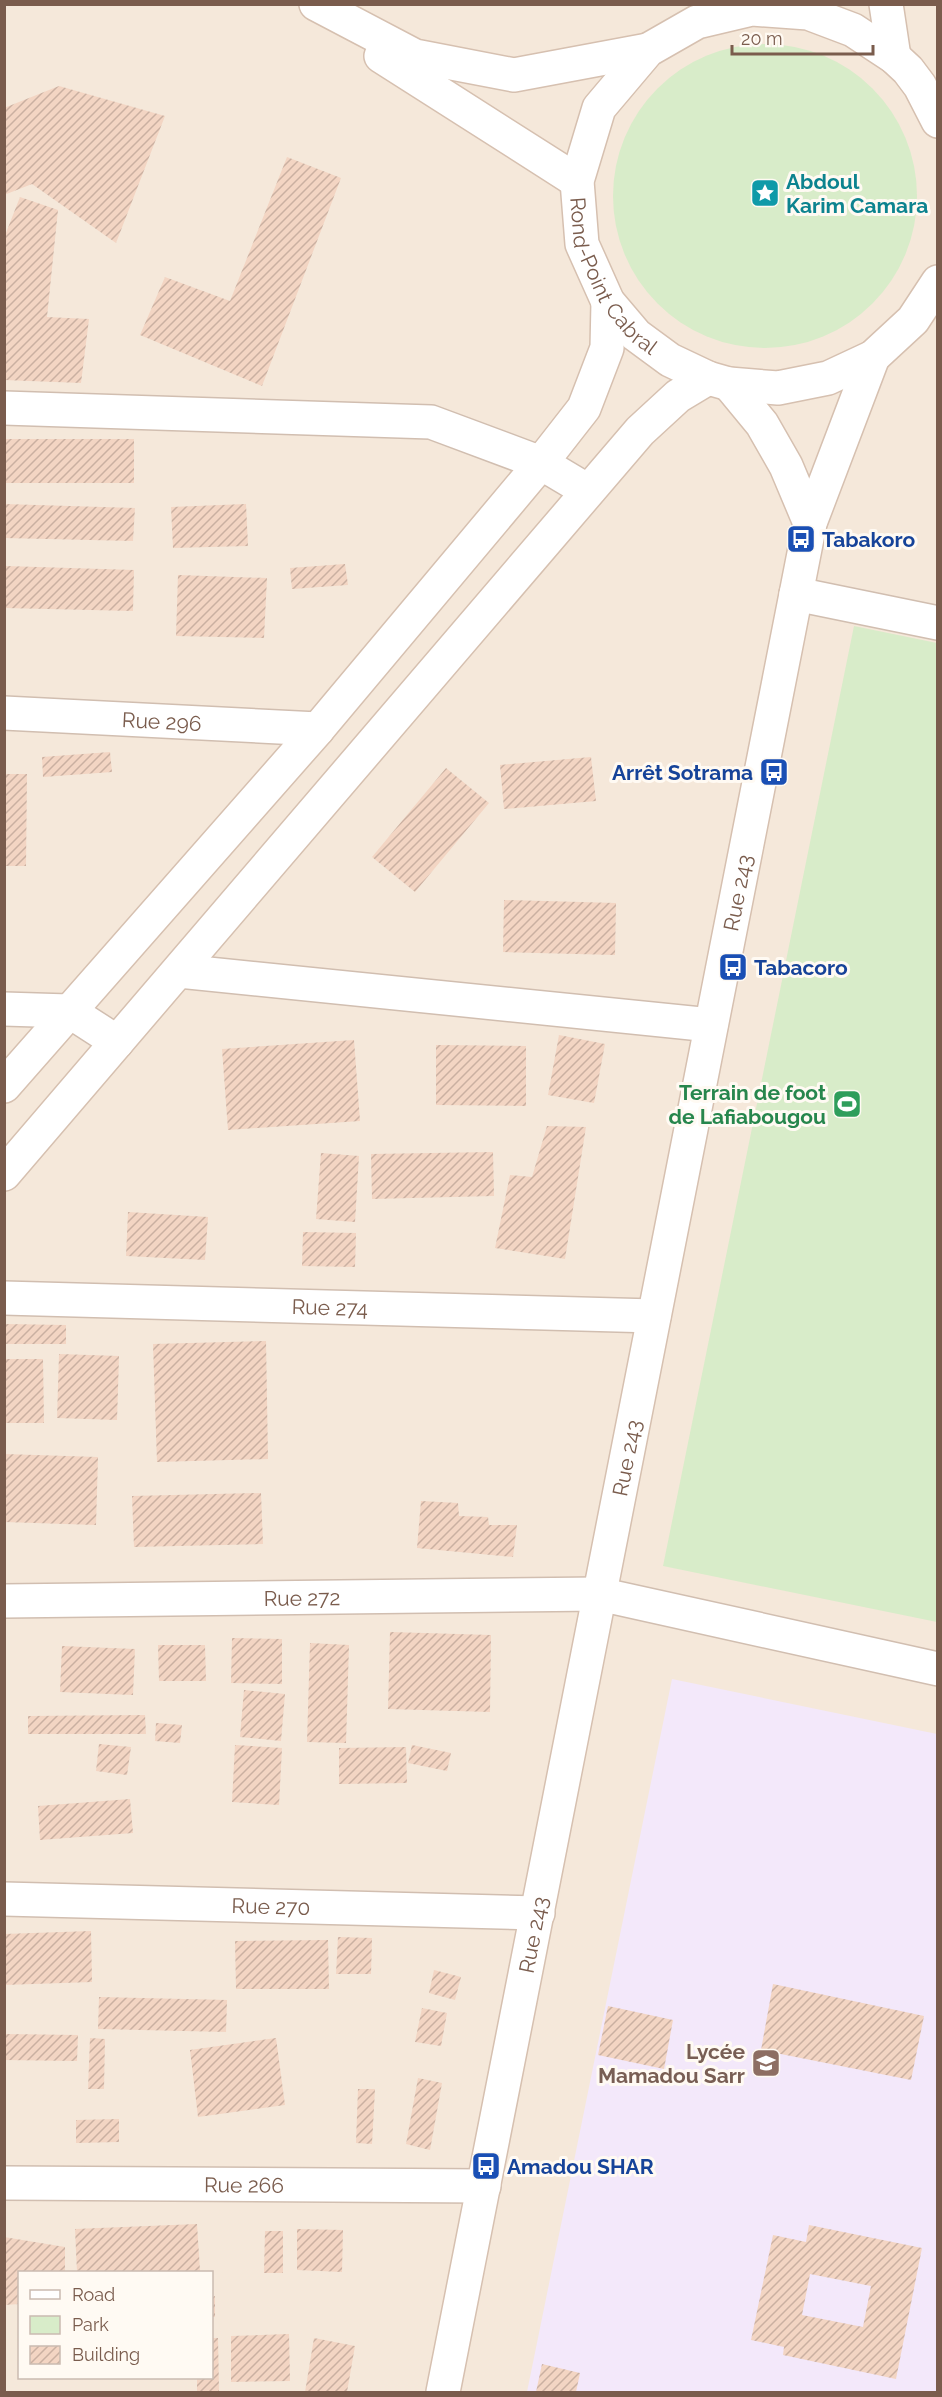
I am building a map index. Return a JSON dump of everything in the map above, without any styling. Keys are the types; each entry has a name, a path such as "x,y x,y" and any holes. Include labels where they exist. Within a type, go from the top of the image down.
{"street":[{"path":"300,4 577,181"},
{"path":"316,4 415,56 514,75 648,50"},
{"path":"886,4 894,57"},
{"name":"Rond-Point Cabral","path":"938,121 929,87 894,57 854,30 813,9 752,9 697,22 648,50 599,108 577,181 582,244 608,302 636,335 670,360 719,381 778,388 828,378 873,357 914,320 938,282"},
{"path":"4,1086 318,729 541,463 584,408 607,348 608,302"},
{"name":"Rue 243","path":"443,2392 810,524 873,357"},
{"path":"4,1174 588,491 640,431 678,396 719,381 762,424 786,466 810,524"},
{"path":"4,408 431,422 541,463 588,491"},
{"path":"796,594 938,623"},
{"name":"Rue 296","path":"4,713 318,729"},
{"path":"179,971 711,1025"},
{"path":"4,1009 69,1011 117,1042"},
{"name":"Rue 274","path":"4,1298 654,1316"},
{"name":"Rue 272","path":"4,1601 599,1594 938,1669"},
{"name":"Rue 270","path":"4,1899 538,1913"},
{"name":"Rue 266","path":"4,2183 484,2186"}],"shaded area":[{"path":"5,5 937,5 937,2392 5,2392"},
{"name":"Lycée Mamadou Sarr","path":"672,1679 937,1734 937,2392 527,2392"}],"green space":[{"path":"765,44 795,47 837,62 861,78 883,100 899,124 910,152 917,196 914,226 899,268 883,292 861,314 837,330 809,341 765,348 735,345 693,330 669,314 647,292 631,268 620,240 613,196 616,166 631,124 647,100 669,78 693,62 721,51"},
{"name":"Terrain de foot de Lafiabougou","path":"854,626 937,643 937,1622 663,1566"}],"building":[{"path":"59,86 165,116 116,243 32,184 4,195 4,108"},
{"path":"287,157 341,178 262,386 140,335 165,277 230,301"},
{"path":"20,197 58,210 47,317 89,319 81,383 4,380 4,238"},
{"path":"4,439 134,439 134,483 4,483"},
{"path":"4,504 135,508 133,541 4,538"},
{"path":"246,504 248,546 173,548 171,507"},
{"path":"345,564 348,585 292,589 290,568"},
{"path":"6,566 134,570 133,611 5,608"},
{"path":"178,575 267,578 264,638 176,636"},
{"path":"110,752 112,772 43,777 42,757"},
{"path":"591,757 596,801 504,809 500,765"},
{"path":"446,768 489,803 415,892 372,857"},
{"path":"4,774 27,774 26,866 4,866"},
{"path":"504,900 616,903 615,955 503,952"},
{"path":"559,1035 605,1044 594,1103 548,1095"},
{"path":"354,1040 360,1121 228,1130 222,1049"},
{"path":"436,1045 526,1046 526,1106 436,1105"},
{"path":"547,1126 586,1127 565,1259 495,1248 510,1175 532,1177"},
{"path":"493,1152 494,1196 372,1199 371,1154"},
{"path":"321,1153 359,1156 355,1222 316,1219"},
{"path":"128,1212 208,1217 205,1260 126,1256"},
{"path":"303,1232 356,1233 355,1267 302,1266"},
{"path":"4,1324 66,1325 66,1344 4,1344"},
{"path":"266,1341 268,1459 157,1462 153,1344"},
{"path":"59,1354 119,1356 117,1420 57,1418"},
{"path":"4,1359 43,1359 44,1423 4,1423"},
{"path":"4,1454 98,1457 96,1525 4,1522"},
{"path":"261,1493 263,1544 134,1547 132,1496"},
{"path":"421,1501 458,1503 459,1516 488,1517 489,1525 517,1525 513,1557 417,1548"},
{"path":"390,1632 491,1635 490,1712 388,1709"},
{"path":"232,1638 282,1639 282,1684 231,1683"},
{"path":"310,1643 349,1645 346,1743 307,1742"},
{"path":"158,1645 205,1645 206,1681 159,1681"},
{"path":"62,1646 135,1649 133,1695 60,1692"},
{"path":"244,1690 285,1694 281,1741 240,1737"},
{"path":"145,1715 146,1734 28,1734 28,1716"},
{"path":"156,1723 182,1725 180,1743 155,1741"},
{"path":"99,1744 131,1747 127,1775 96,1771"},
{"path":"235,1745 282,1748 279,1805 232,1802"},
{"path":"412,1745 451,1753 447,1771 408,1763"},
{"path":"406,1747 407,1783 339,1784 339,1748"},
{"path":"130,1799 133,1833 40,1840 38,1806"},
{"path":"91,1931 92,1982 4,1985 4,1934"},
{"path":"338,1937 372,1938 371,1974 336,1974"},
{"path":"328,1940 329,1989 236,1989 235,1941"},
{"path":"434,1970 461,1977 455,2000 429,1993"},
{"path":"773,1984 924,2016 911,2080 761,2050"},
{"path":"99,1997 227,2000 226,2032 98,2029"},
{"path":"608,2006 673,2020 664,2069 598,2055"},
{"path":"422,2008 447,2013 441,2046 415,2042"},
{"path":"4,2034 78,2035 77,2061 4,2060"},
{"path":"90,2038 105,2039 104,2089 88,2089"},
{"path":"276,2038 285,2105 198,2117 190,2050"},
{"path":"418,2078 442,2083 430,2150 406,2144"},
{"path":"358,2089 375,2089 372,2144 356,2143"},
{"path":"119,2119 119,2142 76,2143 76,2120"},
{"path":"197,2224 200,2271 77,2271 75,2229"},
{"path":"809,2225 922,2248 896,2379 783,2355 784,2347 751,2340 773,2235 806,2242","holes":["810,2274 871,2286 863,2327 802,2315"]},
{"path":"297,2229 343,2230 342,2272 297,2270"},
{"path":"265,2231 283,2231 283,2273 264,2273"},
{"path":"4,2237 65,2247 65,2271 18,2271 18,2304 4,2305"},
{"path":"215,2296 215,2317 213,2317 213,2297"},
{"path":"289,2334 290,2381 231,2382 231,2336"},
{"path":"213,2338 218,2338 219,2391 197,2391 197,2379 213,2379"},
{"path":"314,2338 355,2346 347,2392 305,2392"},
{"path":"542,2364 580,2373 576,2392 536,2392"}],"place":[{"name":"Abdoul Karim Camara","path":"765,193"},
{"name":"Tabakoro","path":"801,539"},
{"name":"Arrêt Sotrama","path":"774,772"},
{"name":"Tabacoro","path":"733,967"},
{"name":"Terrain de foot de Lafiabougou","path":"847,1104"},
{"name":"Lycée Mamadou Sarr","path":"766,2063"},
{"name":"Amadou SHAR","path":"486,2166"}]}
